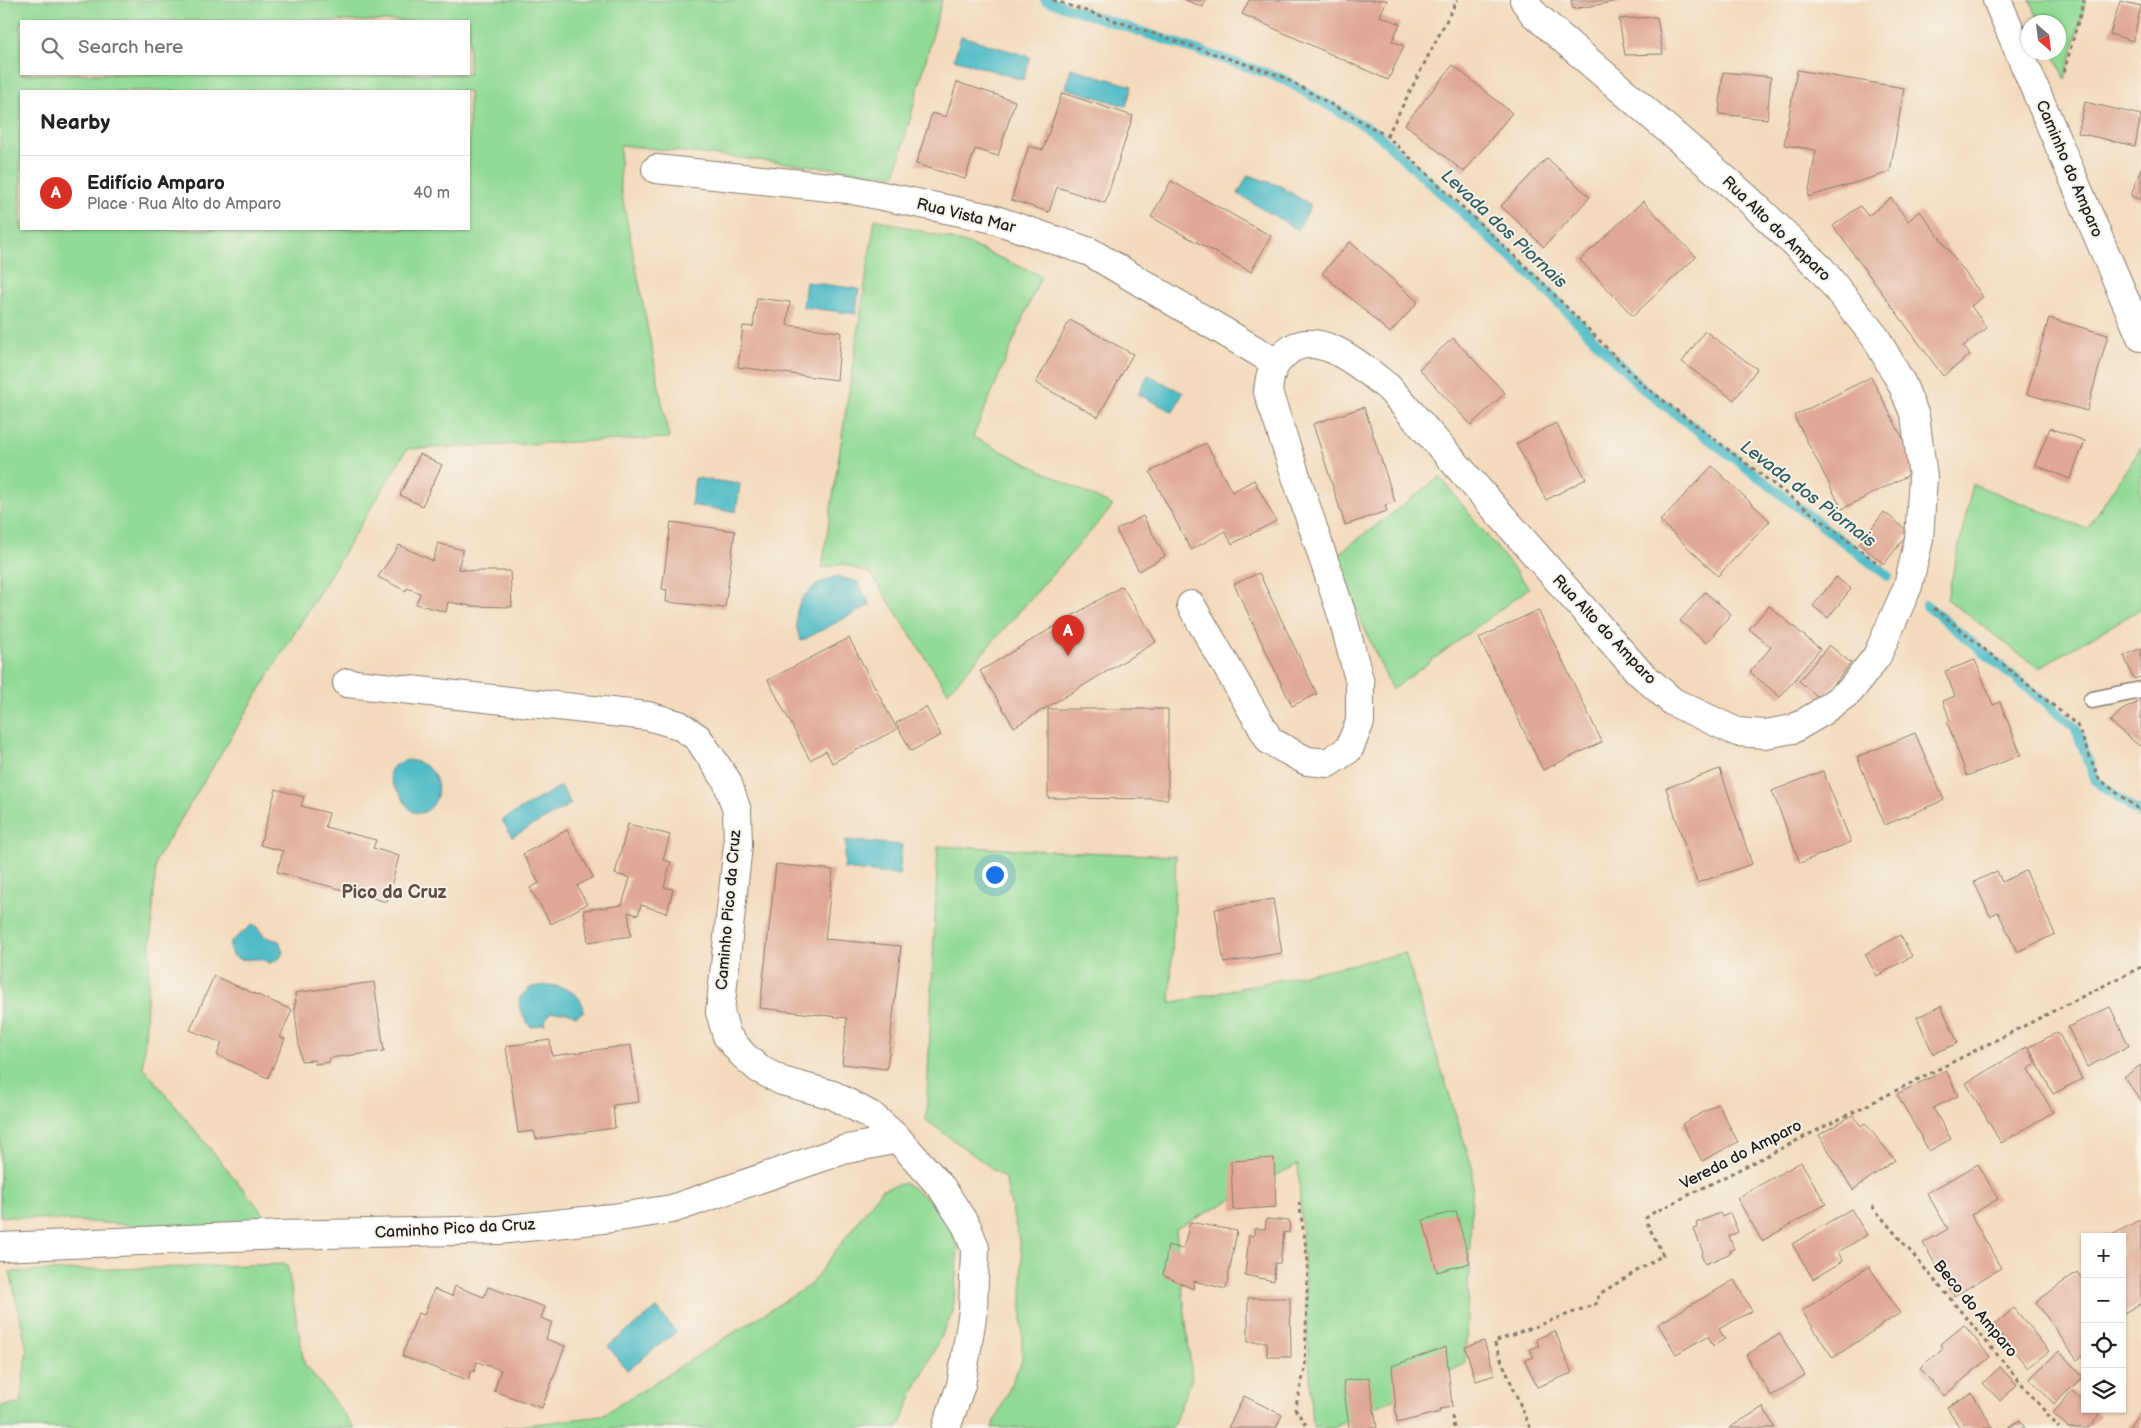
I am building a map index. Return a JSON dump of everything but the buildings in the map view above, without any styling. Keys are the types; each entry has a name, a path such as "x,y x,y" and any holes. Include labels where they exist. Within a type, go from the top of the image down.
{"street":[{"name":"Rua Alto do Amparo","path":"1275,362 1291,348 1311,343 1340,352 1388,387 1639,672 1673,702 1737,732 1765,734 1793,729 1817,715 1850,691 1877,656 1908,586 1918,539 1923,477 1915,416 1902,384 1876,338 1822,270 1746,198 1534,14 1524,0"},
{"name":"Caminho do Amparo","path":"1996,0 2140,333"},
{"name":"Rua Vista Mar","path":"656,169 848,189 990,218 1090,252 1275,362"},
{"path":"1191,605 1270,742 1307,761 1328,763 1349,748 1360,722 1360,682 1342,615 1268,392 1270,375 1275,362"},
{"name":"Caminho Pico da Cruz","path":"347,683 648,716 679,725 698,738 712,755 728,781 737,811 738,845 720,1012 727,1036 743,1055 759,1069 782,1081 833,1095 872,1116 898,1139 942,1188 967,1228 975,1248 973,1310 968,1349 961,1385 946,1428"},
{"name":"Caminho Pico da Cruz","path":"0,1247 281,1235 498,1230 612,1218 672,1209 723,1193 843,1150 898,1139"}],"lane":[{"path":"2092,700 2141,690"}],"path":[{"path":"1053,0 1282,76 1387,136 1541,281 1643,385 1908,586 2077,725 2099,779 2141,811"},
{"path":"1387,136 1458,0"},
{"path":"2063,74 2084,0"},
{"name":"Vereda do Amparo","path":"1530,1428 1494,1342 1598,1303 1598,1297 1601,1293 1663,1255 1646,1218 1651,1214 2141,967"},
{"path":"1299,1202 1308,1261 1305,1369 1295,1409 1308,1428"},
{"name":"Beco do Amparo","path":"1872,1206 2059,1428"},
{"path":"1452,1416 1454,1428"}],"green space":[{"path":"0,0 942,0 895,175 620,145 620,185 669,438 407,449 156,860 143,1067 281,1235 0,1216"},
{"path":"2030,0 2086,0 2065,80 2056,60 2066,60 2066,15 2037,15"},
{"path":"875,219 966,243 1041,276 973,437 1113,506 948,692 871,574 843,564 822,568"},
{"path":"2141,447 2141,609 2038,668 1947,599 1973,484 2087,529"},
{"path":"1440,477 1529,588 1392,690 1333,558"},
{"path":"938,846 1176,856 1170,1003 1405,953 1473,1170 1465,1364 1333,1428 1313,1428 1298,1164 1176,1229 1192,1378 1172,1428 992,1428 1022,1360 1022,1255 1005,1178 926,1120"},
{"path":"905,1183 944,1210 958,1247 953,1312 913,1393 899,1428 503,1428 601,1416 810,1285 882,1189"},
{"path":"287,1264 304,1363 355,1428 0,1428 0,1406 20,1404 27,1349 10,1272"}],"water":[{"path":"961,36 1030,57 1023,80 954,59"},
{"path":"1071,68 1132,86 1126,106 1065,88"},
{"path":"1248,175 1280,186 1311,205 1298,230 1238,194"},
{"path":"806,282 859,289 856,314 803,307"},
{"path":"1148,375 1183,393 1173,412 1138,394"},
{"path":"695,478 740,484 736,512 691,505"},
{"path":"836,577 857,581 870,605 801,641 796,619 797,609 801,600 815,586"},
{"path":"408,760 416,761 428,768 436,779 438,786 435,801 431,808 424,812 415,812 408,807 390,777 390,772 395,765"},
{"path":"561,786 571,804 512,837 502,820"},
{"path":"846,840 902,845 899,875 844,869"},
{"path":"252,925 257,927 265,937 279,941 283,952 280,958 270,963 264,960 242,959 234,956 230,950 230,942"},
{"path":"547,985 566,989 576,995 583,1005 584,1011 576,1016 567,1012 551,1012 545,1020 545,1024 531,1027 520,1010 520,997 531,987"},
{"path":"657,1308 676,1332 627,1370 608,1346"}],"waterway":[{"name":"Levada dos Piornais","path":"1045,0 1281,78 1375,132 1540,284 1641,387 1888,576"},
{"name":"Levada dos Piornais","path":"1926,605 2075,727 2096,781 2141,814"}],"place":[{"name":"Edifício Amparo","path":"1068,656"}],"district":[{"name":"Pico da Cruz","path":"394,892"}]}
